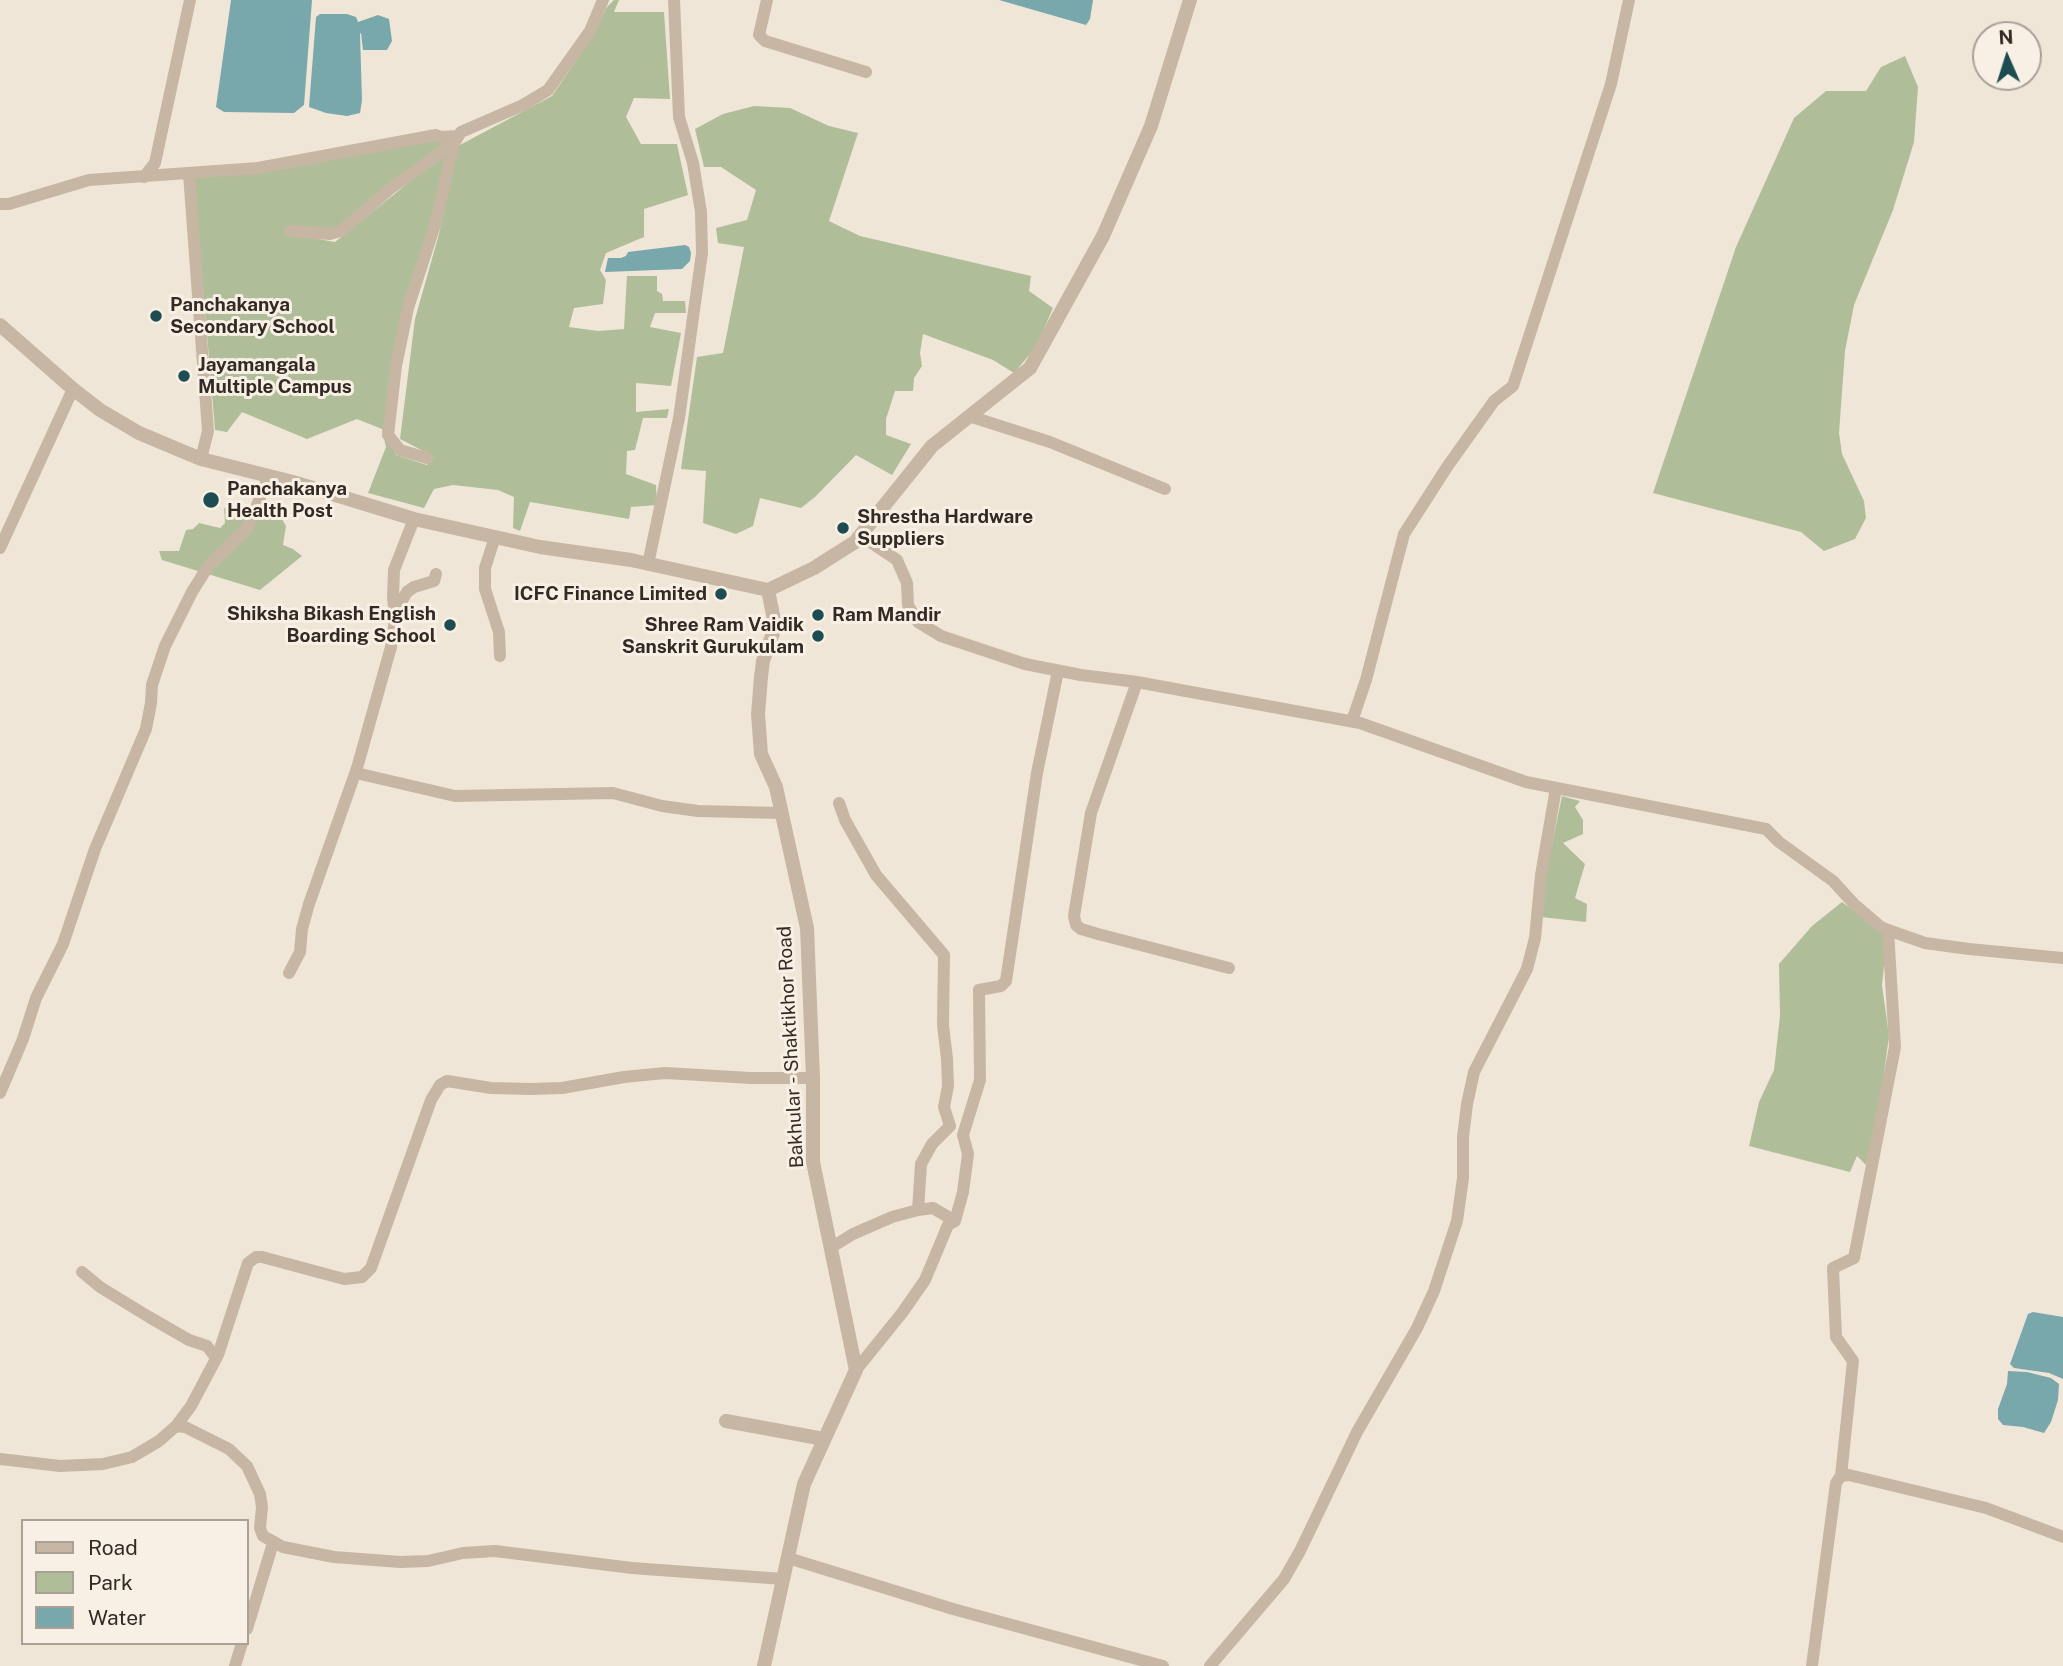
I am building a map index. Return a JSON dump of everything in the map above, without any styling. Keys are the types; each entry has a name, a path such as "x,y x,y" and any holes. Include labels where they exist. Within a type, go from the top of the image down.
{"street":[{"path":"144,177 155,163 190,0"},
{"path":"427,457 400,450 388,435 396,366 408,308 435,225 456,140 461,132 523,105 548,90 590,31 603,0"},
{"path":"648,564 679,418 702,253 701,212 695,175 679,117 674,0"},
{"path":"767,0 759,35 765,41 866,72"},
{"path":"0,325 100,410 139,433 201,458 414,519 540,547 648,564 768,590 814,568 855,542 932,446 1030,368 1103,236 1151,126 1190,0"},
{"path":"1352,721 1366,680 1404,534 1494,401 1513,386 1611,84 1629,0"},
{"path":"0,204 9,204 89,180 258,168 436,135 456,140"},
{"path":"290,232 330,234 341,231 390,189 456,140"},
{"path":"189,174 208,431 201,458"},
{"path":"0,548 73,389"},
{"path":"970,416 1050,442 1165,489"},
{"path":"0,1093 23,1039 36,998 63,944 95,849 146,729 152,685 165,646 207,568 248,527 269,476"},
{"path":"289,973 300,951 302,929 309,904 356,773 391,647 395,614 394,570 414,519"},
{"path":"860,535 897,560 907,583 908,605 918,622 941,636 1025,664 1058,671 1137,682 1352,721 1526,782 1766,829 1779,842 1833,881 1854,904 1888,930 1936,944 2063,958"},
{"path":"495,537 485,568 485,589 499,632 500,656"},
{"path":"395,614 407,592 434,581 436,574"},
{"name":"Bakhular - Shaktikhor Road","path":"768,590 774,620 773,633 763,661 758,714 761,754 776,787 807,928 813,1077 813,1162 856,1370"},
{"path":"764,1666 804,1484 856,1370 925,1280 948,1225 955,1221 963,1192 968,1154 963,1135 980,1080 979,989 1001,986 1006,981 1037,773 1058,671"},
{"path":"1137,682 1091,813 1074,916 1076,925 1098,934 1229,968"},
{"path":"356,773 455,796 613,793 662,806 698,811 781,813"},
{"path":"1210,1666 1284,1578 1300,1551 1357,1432 1417,1328 1434,1290 1457,1221 1463,1178 1463,1137 1474,1072 1527,969 1535,939 1541,875 1556,788"},
{"path":"839,803 845,820 876,875 944,955 943,1025 948,1086 944,1107 950,1126 932,1144 921,1164 918,1210"},
{"path":"1812,1666 1836,1483 1841,1476 1853,1361 1836,1337 1833,1268 1854,1258 1895,1047 1888,930"},
{"path":"0,1459 52,1465 103,1464 132,1457 159,1441 176,1426 191,1406 216,1358 248,1263 256,1257 262,1256 344,1279 362,1277 371,1268 432,1100 440,1085 446,1081 491,1088 531,1089 562,1088 665,1073 751,1078 813,1077"},
{"path":"832,1247 853,1234 892,1217 918,1210 933,1208 955,1221"},
{"path":"82,1272 100,1287 149,1317 189,1340 207,1346 216,1358"},
{"path":"726,1421 824,1439"},
{"path":"176,1426 185,1427 229,1449 247,1466 260,1494 260,1528 263,1536 273,1543 305,1552 361,1560 428,1561 463,1553 495,1551 632,1568 783,1579"},
{"path":"1841,1476 1849,1475 1986,1507 2063,1537"},
{"path":"248,1626 273,1543"},
{"path":"788,1558 953,1609 1163,1666"},
{"path":"235,1666 241,1645"}],"green space":[{"path":"614,0 619,0 614,12 664,12 670,99 634,98 626,117 641,144 677,144 688,195 644,209 644,237 606,253 600,270 606,280 603,304 574,308 569,327 598,331 624,329 627,276 657,276 657,291 662,294 663,301 685,301 686,313 655,313 650,327 681,333 671,386 636,383 636,412 669,409 667,418 643,418 635,450 627,451 626,474 656,485 657,505 631,507 629,519 530,502 520,531 513,528 514,497 498,490 453,485 434,489 424,508 368,493 386,447 382,429 357,419 307,439 242,412 227,432 215,430 194,178 435,138 450,140 336,229 289,226 284,233 335,242 448,151 385,432 396,455 427,465 433,456 400,439 415,319 439,234 458,146 552,96"},
{"path":"1905,56 1918,87 1914,142 1893,210 1854,305 1845,351 1839,433 1842,454 1864,501 1866,518 1855,539 1824,551 1801,532 1653,493 1736,247 1794,118 1826,91 1866,91 1881,67"},
{"path":"754,106 790,108 829,126 858,133 829,221 860,236 1031,276 1029,291 1053,308 1036,347 1014,373 993,360 923,334 920,353 922,366 914,378 913,391 895,391 886,419 886,435 911,444 892,475 856,455 801,508 760,498 753,526 736,534 703,523 706,471 681,469 697,357 723,353 744,247 718,243 716,228 747,220 756,190 721,167 704,167 695,129 723,114"},
{"path":"245,506 264,517 279,514 286,526 283,545 302,556 260,590 162,560 159,551 179,551 186,530 193,529 199,523 220,528 225,523 224,508"},
{"path":"1562,796 1580,801 1575,807 1583,820 1583,834 1563,843 1585,864 1575,898 1587,904 1586,922 1541,917 1547,869"},
{"path":"1842,902 1887,936 1882,985 1889,1036 1879,1109 1866,1165 1857,1156 1850,1172 1749,1146 1759,1102 1774,1070 1780,1016 1779,964 1812,926"}],"water":[{"path":"231,0 312,0 304,105 294,113 224,112 216,107"},
{"path":"999,0 1093,0 1090,19 1086,25"},
{"path":"320,14 347,14 356,17 358,22 378,15 389,19 392,41 387,50 363,50 360,34 360,113 347,116 309,107 316,17"},
{"path":"685,245 691,253 690,261 682,269 605,272 608,258 621,258 628,252"},
{"path":"2033,1312 2063,1317 2063,1379 2049,1373 2014,1368 2010,1364 2028,1314"},
{"path":"2008,1371 2051,1378 2059,1384 2058,1400 2051,1422 2044,1433 2003,1425 1998,1419"}],"place":[{"name":"Panchakanya Secondary School","path":"156,316"},
{"name":"Jayamangala Multiple Campus","path":"184,376"},
{"name":"Panchakanya Health Post","path":"211,500"},
{"name":"Shrestha Hardware Suppliers","path":"843,528"},
{"name":"ICFC Finance Limited","path":"721,594"},
{"name":"Ram Mandir","path":"818,615"},
{"name":"Shiksha Bikash English Boarding School","path":"450,625"},
{"name":"Shree Ram Vaidik Sanskrit Gurukulam","path":"818,636"}]}
